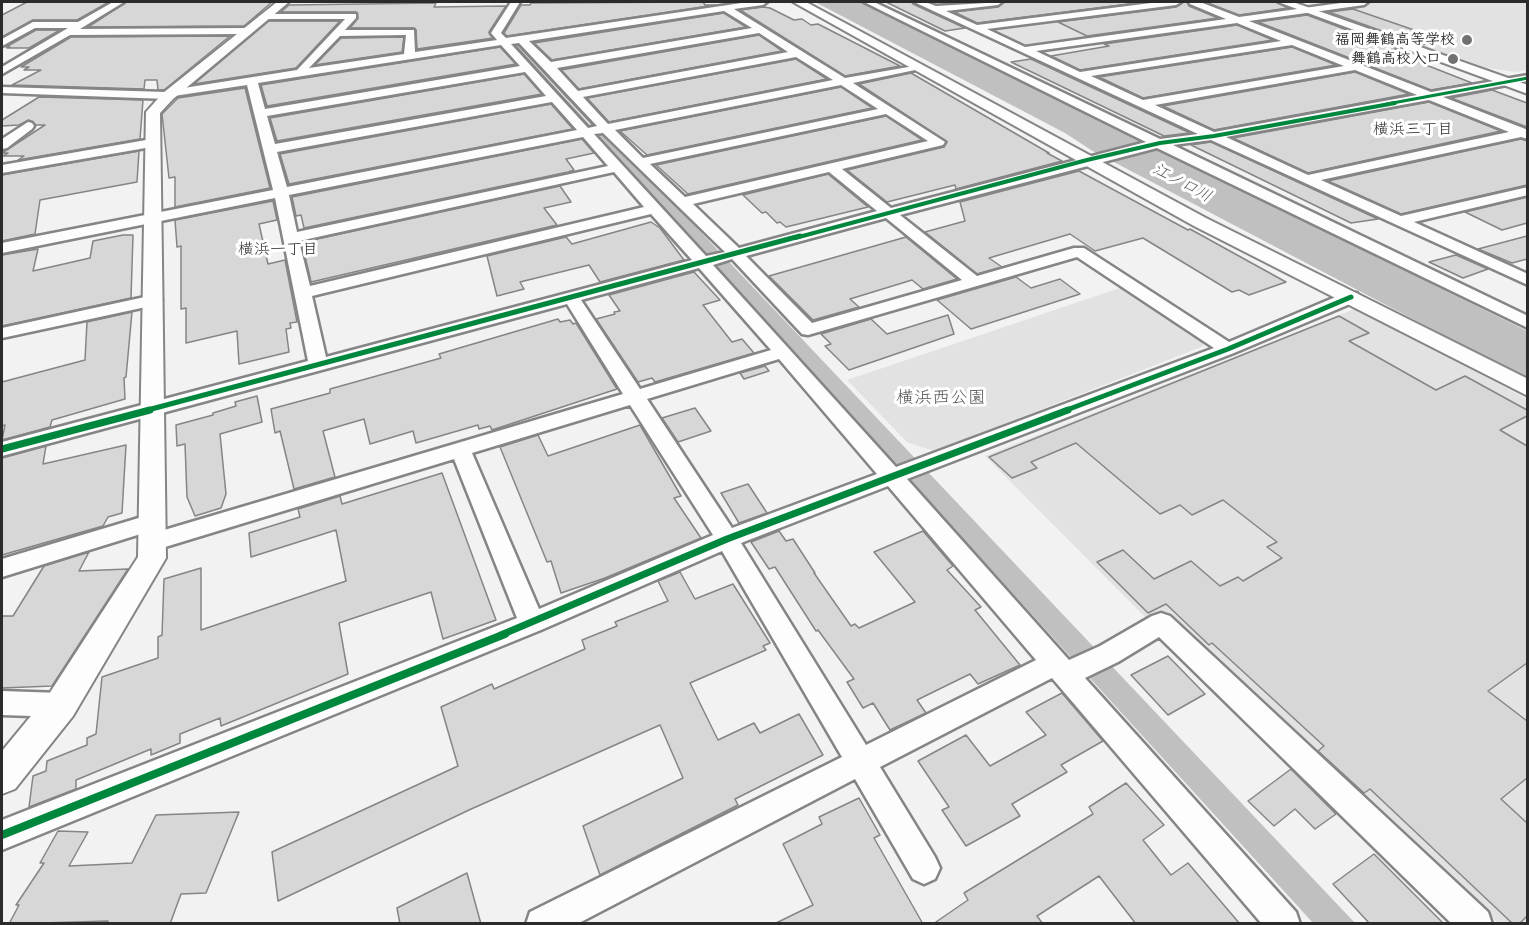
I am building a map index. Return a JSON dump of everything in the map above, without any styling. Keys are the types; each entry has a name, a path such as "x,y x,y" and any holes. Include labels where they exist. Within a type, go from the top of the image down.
{"street":[{"path":"2,71 119,2"},
{"path":"2,777 61,705 152,558 153,111 170,94 283,2"},
{"path":"515,2 496,33 503,42 894,477 1284,924"},
{"path":"2,90 170,94 763,2"},
{"path":"799,2 1200,222 1351,297 1527,389"},
{"path":"868,2 1527,323"},
{"path":"919,2 1400,221 1520,270 1527,280"},
{"path":"936,9 998,2"},
{"path":"976,28 1160,2 1176,2"},
{"path":"1193,2 1524,134"},
{"path":"1284,2 1527,90"},
{"path":"990,55 1364,2"},
{"path":"684,202 939,142 726,8"},
{"path":"263,17 353,16 302,70 304,72"},
{"path":"2,43 33,25 78,25"},
{"path":"549,66 760,30"},
{"path":"67,32 247,31"},
{"path":"338,33 411,32 410,56"},
{"path":"521,39 549,66 605,128 684,202 808,330 1078,251 1228,349"},
{"path":"1078,75 1292,42"},
{"path":"575,95 798,53"},
{"path":"3,249 916,67"},
{"path":"1141,104 1356,67"},
{"path":"261,113 527,68"},
{"path":"2,449 1087,160 1160,143 1214,136 1527,78"},
{"path":"252,81 281,192 318,363"},
{"path":"270,149 553,98"},
{"path":"641,162 888,110"},
{"path":"2,145 28,126"},
{"path":"1306,178 1524,134"},
{"path":"2,169 152,143"},
{"path":"291,238 616,168"},
{"path":"832,168 974,280"},
{"path":"1400,221 1527,191"},
{"path":"303,293 654,209"},
{"path":"570,296 633,397 727,539 924,868"},
{"path":"2,835 532,622 727,539 1228,349 1351,297"},
{"path":"2,333 154,300"},
{"path":"2,568 152,532 460,449 783,352"},
{"path":"460,449 532,622"},
{"path":"542,924 861,762 1062,668 1109,654 1161,623 1476,924"},
{"path":"2,703 61,705"}],"shaded area":[{"name":"福岡舞鶴高等学校","path":"1379,2 1527,2 1527,70 1515,72 1487,68 1326,12 1323,9"},
{"path":"1062,19 1099,37 1025,47 990,31"},
{"name":"横浜西公園","path":"1123,287 1200,338 1204,346 934,451 907,442 847,380"},
{"path":"1357,308 1527,399 1527,923 1498,923 1167,612 1147,619 985,456"}],"water":[{"name":"江ノ口川","path":"815,2 862,2 1527,331 1527,379 1091,150 1065,133"},
{"path":"605,132 1355,923 1313,923 595,135"}],"building":[{"path":"27,2 109,2 77,20 33,20 2,37 2,15"},
{"path":"126,2 272,2 244,26 88,27"},
{"path":"703,2 705,5 716,5 507,36 504,33 521,5 531,3"},
{"path":"886,2 912,2 965,28 945,31"},
{"path":"1004,2 1145,2 977,23 954,12 998,7"},
{"path":"1183,2 1218,18 1087,36 1058,22 1176,7"},
{"path":"1205,2 1276,2 1288,8 1239,15"},
{"path":"436,3 434,7 506,6 489,32 493,38 417,49 414,28 350,28 358,18 356,12 281,12 289,5"},
{"path":"763,7 794,20 802,19 811,25 818,24 900,66 845,76 740,10"},
{"path":"1353,9 1446,41 1421,45 1329,12"},
{"path":"724,13 746,27 552,60 534,43"},
{"path":"1307,15 1398,49 1388,50 1472,83 1431,90 1258,22"},
{"path":"269,21 340,21 296,68 194,84"},
{"path":"1237,25 1273,40 1080,70 1051,56 1109,46 1104,44"},
{"path":"36,30 60,30 29,48 6,47"},
{"path":"759,35 782,51 579,89 561,70"},
{"path":"230,36 164,90 158,90 157,80 145,80 144,89 12,85 41,70 24,70 29,67 21,67 71,37"},
{"path":"404,37 402,52 315,65 341,38"},
{"path":"518,45 593,125 589,126 516,46"},
{"path":"500,47 516,64 267,106 261,85"},
{"path":"1292,47 1336,65 1143,98 1099,77"},
{"path":"796,59 827,79 609,122 587,98"},
{"path":"1031,59 1190,133 1164,136 1011,62"},
{"path":"1355,72 1409,94 1214,130 1163,106"},
{"path":"911,73 1062,161 956,189 955,185 887,202 847,170 944,147 947,142 859,84"},
{"path":"524,74 542,94 277,141 270,118"},
{"path":"841,87 872,108 647,155 620,131"},
{"path":"245,88 270,188 175,207 175,177 169,178 162,114 178,98"},
{"path":"1492,90 1527,103 1527,127 1451,98"},
{"path":"39,97 143,100 140,139 18,160 24,156 3,156 8,153 2,153 45,125 36,125 29,120 19,125 2,126 2,120"},
{"path":"1429,102 1501,131 1308,173 1233,138"},
{"path":"551,104 573,129 289,184 280,154"},
{"path":"886,116 922,140 688,194 656,165"},
{"path":"582,139 594,153 566,159 574,170 568,172 304,228 301,215 296,216 292,197"},
{"path":"1521,139 1527,141 1527,185 1401,214 1328,181"},
{"path":"1211,142 1378,219 1351,223 1191,145"},
{"path":"139,151 137,182 40,200 35,234 2,241 2,175"},
{"path":"1079,171 1286,282 1249,295 1239,290 1232,292 1143,238 1095,251 1070,234 989,258 1002,267 977,274 925,232 965,221 960,202"},
{"path":"828,174 868,207 786,227 780,222 777,223 766,212 762,213 743,195"},
{"path":"560,186 571,202 544,208 557,225 311,282 305,256 312,255 308,241"},
{"path":"1527,197 1527,223 1502,230 1465,212"},
{"path":"273,201 277,220 259,224 268,264 285,260 297,322 290,323 291,328 286,329 289,352 239,364 237,331 186,343 186,308 181,309 181,246 177,247 175,220"},
{"path":"651,222 660,228 684,260 600,282 589,265 520,282 524,289 497,296 487,256 566,237 572,244"},
{"path":"133,235 131,298 2,326 2,255 38,249 33,271 90,258 93,241"},
{"path":"1527,236 1527,259 1512,263 1478,249"},
{"path":"906,237 957,279 923,289 912,280 850,299 859,307 813,320 769,276"},
{"path":"1456,255 1488,269 1463,278 1429,262"},
{"path":"694,272 720,300 703,305 732,342 742,339 754,353 655,382 652,378 638,382 596,319 620,311 609,295"},
{"path":"1016,277 1031,288 1060,279 1080,294 971,329 937,300"},
{"path":"132,312 126,377 124,378 125,399 52,420 50,427 2,440 5,425 2,426 2,382 85,360 87,322"},
{"path":"948,315 954,334 849,370 825,346 831,344 821,334 871,319 887,334"},
{"path":"1339,316 1369,333 1349,341 1436,390 1465,376 1527,410 1527,416 1500,430 1527,446 1527,663 1488,691 1527,721 1527,778 1501,799 1527,823 1527,916 1519,924 1513,924 1370,789 1364,793 1318,751 1324,746 1212,643 1209,645 1166,604 1148,613 1097,562 1123,550 1154,579 1191,561 1220,586 1238,577 1243,581 1282,558 1267,547 1277,542 1223,500 1192,515 1180,505 1160,514 1076,443 1031,462 1037,468 1012,478 989,457"},
{"path":"558,319 560,322 570,320 573,324 576,323 617,389 492,430 490,426 479,429 478,425 416,443 413,431 370,444 364,419 323,431 335,477 294,489 280,431 275,433 271,409 330,393 330,389 441,358 439,354"},
{"path":"765,366 769,371 744,379 740,373"},
{"path":"257,396 262,422 220,434 226,494 221,508 195,516 187,497 185,444 177,446 176,425 213,415 213,413 236,406 235,402"},
{"path":"695,408 711,431 678,442 662,418"},
{"path":"640,425 681,496 674,498 701,538 605,578 561,593 551,561 547,562 500,447 538,435 548,456"},
{"path":"126,445 122,513 108,517 103,526 2,555 2,458 46,446 43,464"},
{"path":"442,473 496,620 443,639 431,592 339,623 348,674 221,726 220,718 180,734 180,743 151,755 151,749 76,780 76,789 29,807 33,776 46,771 47,761 87,745 87,738 96,734 102,677 158,658 158,637 162,635 164,579 201,568 201,630 346,581 336,530 251,557 249,533 300,517 298,509 340,496 342,504"},
{"path":"748,484 767,513 739,523 721,493"},
{"path":"779,531 786,541 793,539 851,626 855,624 859,628 915,602 874,552 923,531 953,566 947,570 981,607 975,610 1020,665 978,684 970,674 917,700 926,713 890,730 873,703 863,708 847,682 854,679 818,630 816,631 775,567 769,569 751,542"},
{"path":"89,552 79,571 128,569 52,686 2,688 2,616 13,616 44,566"},
{"path":"680,572 695,599 733,584 770,643 763,646 766,650 690,683 718,740 754,723 760,733 799,714 823,755 735,799 738,805 600,875 583,826 683,778 660,725 469,810 278,901 272,852 458,766 441,707 492,684 494,689 585,649 582,640 617,626 615,622 668,601 658,581"},
{"path":"1168,656 1205,694 1168,715 1131,675"},
{"path":"1062,693 1103,741 1061,765 1067,772 1012,804 1020,816 966,846 942,810 949,807 918,761 966,735 990,766 1046,735 1026,712"},
{"path":"1291,769 1336,814 1315,829 1295,809 1274,826 1248,801"},
{"path":"1126,783 1164,825 1143,840 1171,875 1188,863 1240,924 1136,924 1099,876 1037,916 1043,924 933,924 968,900 964,893 1093,814 1089,807"},
{"path":"859,798 880,835 874,838 923,924 774,924 813,905 783,844 822,824 819,817"},
{"path":"239,812 206,893 181,894 170,924 107,924 108,921 9,924 19,905 16,905 44,863 40,863 58,831 88,832 69,866 132,863 156,815"},
{"path":"1374,854 1444,924 1370,924 1333,884"},
{"path":"467,873 481,924 400,924 397,908"}],"waterway":[{"path":"511,25 508,34 536,64"}],"cycle path":[{"path":"2,449 1087,160 1160,143 1214,136 1528,78"},
{"path":"2,835 532,623 727,539 1228,349 1351,297"}],"place":[{"name":"福岡舞鶴高等学校","path":"1467,40"},
{"name":"舞鶴高校入口","path":"1453,59"}],"district":[{"name":"横浜三丁目","path":"1413,130"},
{"name":"横浜一丁目","path":"278,250"}]}
